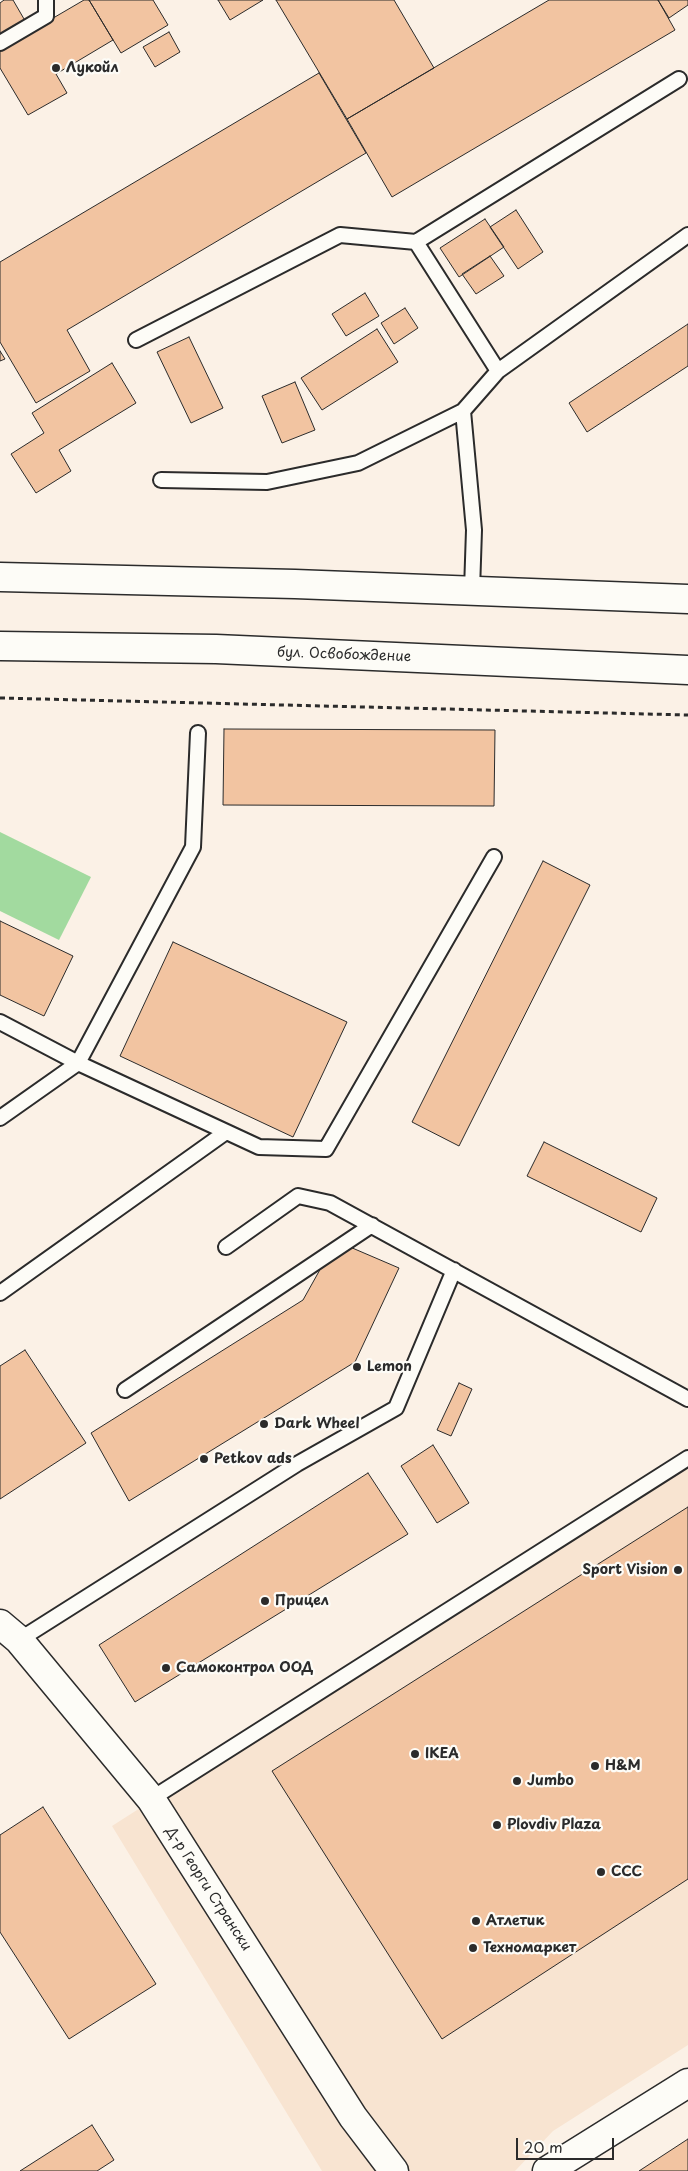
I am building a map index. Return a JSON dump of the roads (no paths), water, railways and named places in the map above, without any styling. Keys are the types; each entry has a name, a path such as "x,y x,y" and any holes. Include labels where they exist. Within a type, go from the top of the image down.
{"main road":[{"path":"0,577 472,590 688,599"},
{"name":"бул. Освобождение","path":"0,646 216,649 688,670"},
{"name":"Д-р Георги Странски","path":"10,1632 151,1799 353,2117 394,2171"},
{"path":"547,2171 688,2083"}],"lane":[{"path":"0,43 46,16 46,0"},
{"path":"136,340 340,235 416,242 679,79"},
{"path":"162,480 267,482 358,463 463,411 498,371 688,235"},
{"path":"416,242 498,371"},
{"path":"463,411 474,530 472,590"},
{"path":"0,1118 78,1063 193,847 198,733"},
{"path":"0,1022 78,1063 259,1147 326,1149 494,858"},
{"path":"0,1292 226,1132"},
{"path":"226,1247 298,1196 330,1203 688,1399"},
{"path":"126,1390 372,1225"},
{"path":"10,1632 396,1408 454,1270"},
{"path":"151,1799 688,1458"}],"place":[{"name":"Лукойл","path":"56,68"},
{"name":"Lemon","path":"357,1367"},
{"name":"Dark Wheel","path":"264,1424"},
{"name":"Petkov ads","path":"204,1459"},
{"name":"Sport Vision","path":"678,1570"},
{"name":"Прицел","path":"265,1601"},
{"name":"Самоконтрол ООД","path":"166,1668"},
{"name":"IKEA","path":"415,1754"},
{"name":"H&M","path":"595,1766"},
{"name":"Jumbo","path":"517,1781"},
{"name":"Plovdiv Plaza","path":"497,1825"},
{"name":"CCC","path":"601,1872"},
{"name":"Атлетик","path":"476,1921"},
{"name":"Техномаркет","path":"473,1948"}]}
